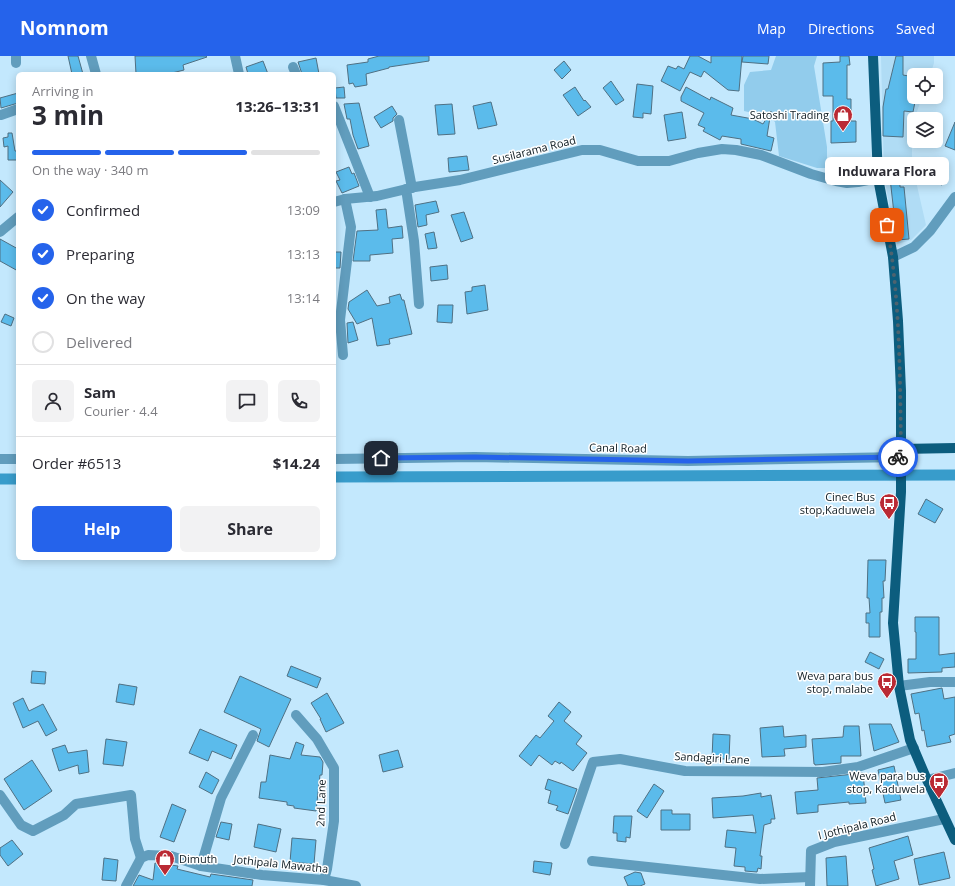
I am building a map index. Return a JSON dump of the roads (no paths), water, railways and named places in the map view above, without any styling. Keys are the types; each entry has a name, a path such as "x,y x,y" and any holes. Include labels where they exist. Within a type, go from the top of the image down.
{"main road":[{"path":"873,56 878,178 893,256 901,391 901,492 893,623 899,686 910,740 944,819 955,840"},
{"path":"901,456 955,448"}],"street":[{"path":"91,56 95,72"},
{"path":"235,56 239,72"},
{"path":"1,115 16,110"},
{"path":"336,111 370,197"},
{"path":"399,120 403,134 409,188 419,304"},
{"name":"Susilarama Road","path":"336,201 345,199 370,197 409,188 460,180 582,150 600,150 638,161 669,161 698,153 736,150 761,155 811,174 836,181 847,183 878,178"},
{"path":"342,355 340,320 351,228 345,199"},
{"path":"893,256 914,247 930,231 954,200"},
{"path":"0,232 16,219"},
{"name":"Canal Road","path":"336,459 475,457 688,461 901,456"},
{"path":"0,459 16,459"},
{"path":"899,686 930,682 955,682"},
{"name":"2nd Lane","path":"296,715 317,739 334,768 334,821 324,880"},
{"path":"201,866 221,798 253,735"},
{"name":"Sandagiri Lane","path":"565,844 593,762 620,759 685,771 823,772 858,767 914,748"},
{"path":"927,780 955,773"},
{"path":"0,795 21,825 33,830 64,815 76,804 131,795 135,839 141,858 126,886"},
{"name":"I Jothipala Road","path":"810,882 811,851 834,842 944,819"},
{"name":"Jothipala Mawatha","path":"141,858 148,855 171,856 201,866 262,875 324,880 356,886"},
{"path":"592,861 760,879 810,882"}],"waterway":[{"path":"336,477 955,475"},
{"path":"0,479 16,479"}],"place":[{"name":"Satoshi Trading","path":"843,132"},
{"name":"Induwara Flora","path":"887,225"},
{"name":"Cinec Bus stop,Kaduwela","path":"889,520"},
{"name":"Weva para bus stop, malabe","path":"887,699"},
{"name":"Weva para bus stop, Kaduwela","path":"939,799"},
{"name":"Dimuth","path":"165,876"}]}
